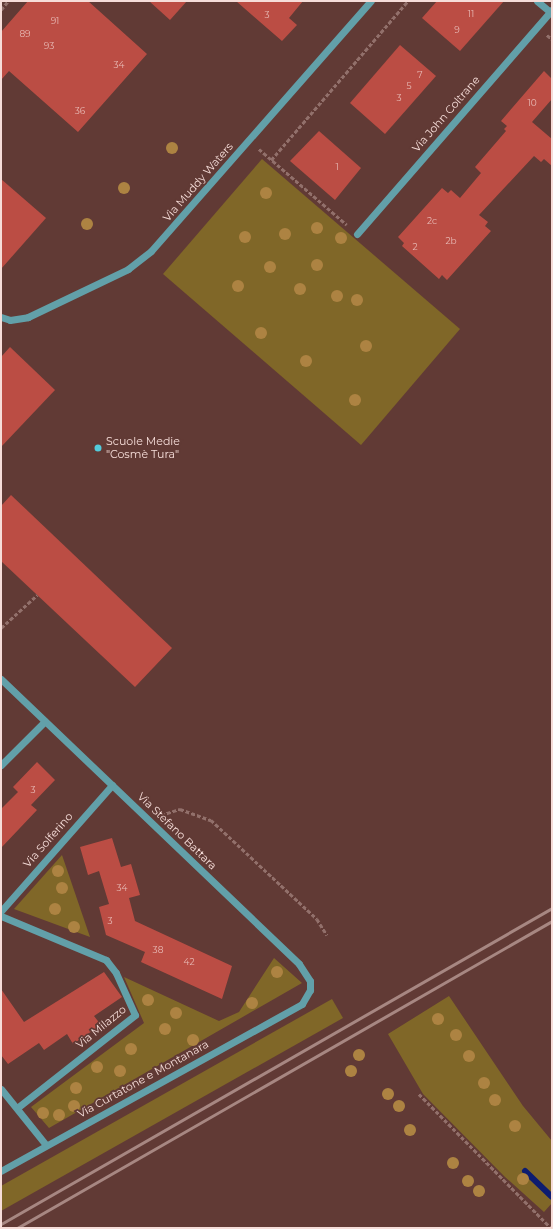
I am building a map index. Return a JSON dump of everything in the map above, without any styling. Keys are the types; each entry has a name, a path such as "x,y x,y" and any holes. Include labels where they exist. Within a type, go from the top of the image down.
{"street":[{"name":"Via Muddy Waters","path":"1,317 10,320 28,317 140,261 160,242 372,1"},
{"path":"537,1 551,11"},
{"name":"Via John Coltrane","path":"357,234 551,11"},
{"name":"Via Stefano Battara","path":"1,679 299,964 310,982 310,990 307,998 296,1007"},
{"path":"1,765 45,721"},
{"name":"Via Solferino","path":"1,911 112,785"},
{"name":"Via Milazzo","path":"1,916 106,960 116,972 136,1015 18,1107"},
{"name":"Via Curtatone e Montanara","path":"1,1172 46,1145 296,1007"},
{"path":"1,1089 18,1107 46,1145"}],"path":[{"path":"1,10 8,1"},
{"path":"271,160 408,1"},
{"path":"249,141 357,234"},
{"path":"1,628 37,595"},
{"path":"150,821 168,811 180,809 211,820 317,919 327,935"},
{"path":"419,1094 551,1228"}],"shaded area":[{"path":"262,159 460,329 361,445 163,274"},
{"path":"62,855 90,937 14,909"},
{"path":"274,958 302,983 49,1128 31,1107 144,1023 124,977 219,1021 239,1012"},
{"path":"449,996 523,1106 552,1141 552,1203 544,1212 504,1176 423,1094 388,1034"},
{"path":"332,999 343,1018 1,1211 1,1186"}],"building":[{"path":"28,1 88,1 147,54 78,132 9,71 1,80 1,32"},
{"path":"149,1 187,1 170,20"},
{"path":"236,1 303,1 289,18 297,25 282,41"},
{"path":"437,1 504,1 460,51 422,18"},
{"path":"400,45 436,76 385,134 350,103"},
{"path":"544,71 552,79 552,99 532,122 552,139 552,166 544,159 541,162 534,156 479,215 488,222 485,226 491,231 447,280 442,275 439,279 402,246 404,243 398,237 442,188 448,193 451,190 460,198 481,173 475,167 506,131 504,129 507,126 501,121"},
{"path":"319,131 361,168 335,200 290,161"},
{"path":"1,179 46,218 1,269"},
{"path":"10,347 55,390 1,447 1,357"},
{"path":"11,495 172,648 135,687 1,561 1,506"},
{"path":"37,762 55,780 31,805 37,810 1,848 1,809 18,792 13,787"},
{"path":"112,838 121,867 131,864 140,895 129,898 135,921 232,966 222,999 141,962 145,952 106,935 99,907 109,904 99,871 88,875 80,847"},
{"path":"104,972 122,997 94,1016 101,1025 73,1044 67,1034 44,1050 39,1043 8,1064 1,1055 1,989 24,1022"}],"waterway":[{"path":"525,1171 552,1197"}],"railway":[{"path":"1,1224 552,908"},
{"path":"17,1228 552,921"}],"place":[{"name":"Scuole Medie \"Cosmè Tura\"","path":"98,448"}]}
